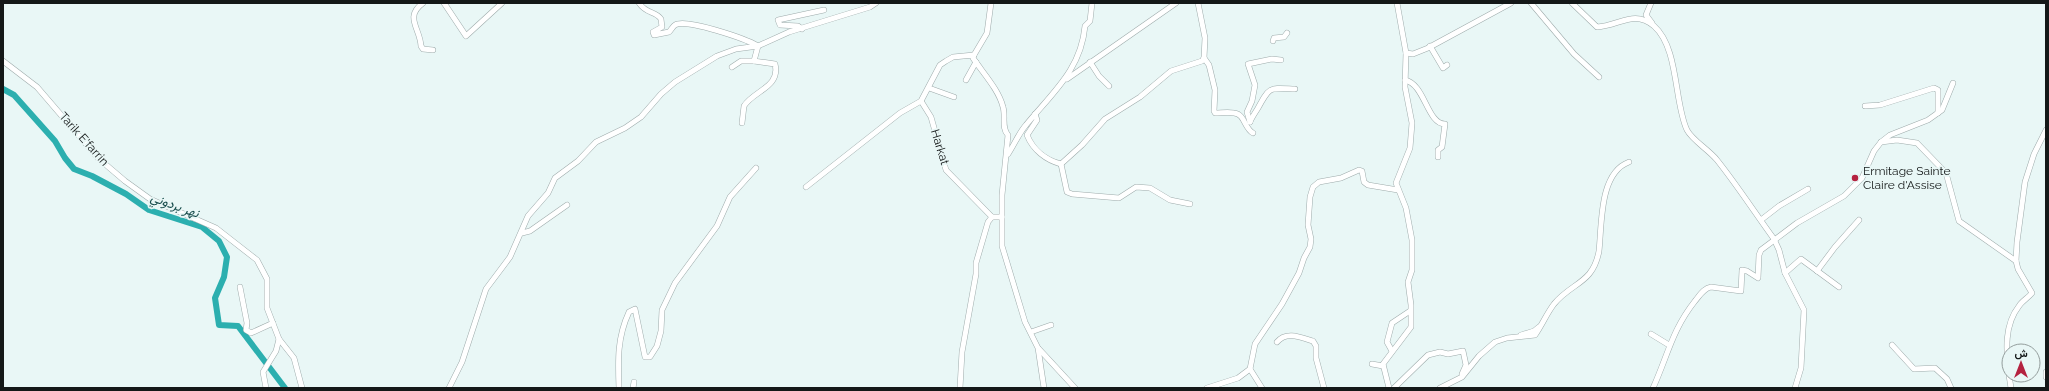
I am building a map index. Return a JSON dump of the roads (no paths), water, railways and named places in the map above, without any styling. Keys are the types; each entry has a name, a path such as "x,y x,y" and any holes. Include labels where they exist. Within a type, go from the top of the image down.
{"street":[{"path":"423,3 415,9 413,14 415,26 423,49 433,50"},
{"path":"444,3 466,36 502,3"},
{"path":"639,3 648,12 657,14 661,18 662,27 654,32 654,35 669,32 675,25 685,23 722,32 758,46"},
{"path":"449,388 462,362 486,289 510,257 522,233 528,216 548,193 555,178 578,161 596,142 625,128 641,118 661,94 689,72 730,50 758,46 802,29 870,7 876,3"},
{"path":"991,3 987,33 973,58 1003,106 1005,132 1008,134 1007,157 1003,185 1003,252 1025,322 1038,348 1044,388"},
{"path":"1007,157 1025,125 1036,114 1076,64 1086,26 1090,21 1092,3"},
{"path":"1062,82 1176,3"},
{"path":"1061,164 1082,145 1105,119 1132,103 1172,71 1202,61 1204,58 1206,38 1198,3"},
{"path":"1388,388 1384,361 1410,330 1408,282 1412,270 1412,240 1406,208 1398,190 1396,181 1412,141 1411,113 1405,80 1406,53 1397,3"},
{"path":"1406,53 1413,54 1457,34 1511,3"},
{"path":"1531,3 1574,54 1599,77"},
{"path":"1572,3 1597,27 1635,18 1642,19 1654,26"},
{"path":"1651,3 1646,14 1662,36 1669,53 1676,78 1682,118 1687,130 1717,159 1774,239 1779,250 1785,273 1804,310 1801,368 1795,388"},
{"path":"802,29 798,26 780,25 778,20 824,10"},
{"path":"1273,42 1274,38 1284,36 1287,33"},
{"path":"754,61 758,46"},
{"path":"1430,46 1443,68 1447,65"},
{"path":"806,187 900,113 921,101 940,65 953,57 974,55"},
{"path":"1204,58 1210,65 1213,83 1213,108 1215,113 1236,113 1241,116 1251,132 1247,112 1252,101 1255,85 1248,64 1272,59 1281,60"},
{"name":"Tarik E'farrin","path":"3,61 37,87 98,158 141,194 216,228 257,260 267,279 266,304 273,324 278,338 294,358 302,388"},
{"path":"732,67 741,61 775,64 775,72 768,87 744,106 742,123"},
{"path":"966,80 976,62"},
{"path":"1090,62 1099,76 1109,86"},
{"path":"3,64 9,66"},
{"path":"1405,80 1412,82 1438,121 1445,124 1442,147 1438,150 1438,157"},
{"path":"1653,388 1669,345 1683,317 1706,289 1712,287 1741,291 1742,270 1747,271 1758,278 1760,252 1774,239 1844,196 1856,186 1862,178 1874,151 1881,142 1890,135 1928,120 1942,110 1953,83"},
{"path":"929,88 954,97"},
{"path":"1865,106 1880,105 1934,88 1938,90 1938,113"},
{"path":"1250,122 1264,94 1278,89 1295,90"},
{"name":"Harkat","path":"921,101 930,117 946,170 992,217"},
{"path":"912,106 926,110"},
{"path":"1036,114 1037,120 1027,135 1030,141 1043,156 1061,164"},
{"path":"2007,343 2009,330 2017,308 2032,293 2020,274 2016,261 2025,182 2034,154 2046,130"},
{"path":"1881,142 1897,140 1917,143 1946,173 1960,221 2016,261"},
{"path":"1440,388 1459,379 1490,346 1502,339 1535,335 1556,302 1564,294 1582,282 1595,264 1599,251 1605,192 1620,168 1629,162"},
{"path":"1061,164 1067,192 1072,194 1119,198 1136,187 1144,187 1150,188 1170,200 1190,204"},
{"path":"619,388 618,368 621,330 629,312 635,310 645,357 650,357 657,346 661,331 662,310 675,283 717,226 730,197 756,168"},
{"path":"1262,388 1250,369 1254,344 1282,304 1299,273 1304,258 1310,247 1311,239 1308,225 1309,206 1312,191 1316,185 1323,181 1341,178 1361,170 1363,173 1364,182 1368,185 1398,190"},
{"path":"1761,220 1779,206 1808,189"},
{"path":"522,233 530,231 567,205"},
{"path":"960,388 962,352 976,274 976,263 988,222 992,217 1002,217"},
{"path":"1817,271 1834,247 1859,220"},
{"path":"1785,273 1802,259 1839,287"},
{"path":"240,286 247,323 246,330 251,333 273,324"},
{"path":"1392,351 1387,342 1392,323 1410,311"},
{"path":"1031,332 1051,325"},
{"path":"1651,334 1669,345"},
{"path":"1277,342 1286,335 1313,341 1316,346 1316,358 1324,388"},
{"path":"266,388 262,377 264,369 276,351 278,338"},
{"path":"1892,345 1914,369 1936,369 1947,380 1951,388"},
{"path":"1038,348 1075,388"},
{"path":"1394,388 1425,357 1440,352 1448,354 1463,351 1466,365 1459,379"},
{"path":"1372,364 1384,366"},
{"path":"1207,388 1238,378 1250,369"},
{"path":"2046,372 2046,377"},
{"path":"633,388 634,382"}],"waterway":[{"name":"نهر بردوني","path":"3,89 14,95 55,141 65,158 74,169 92,176 126,194 149,210 202,227 219,241 227,257 224,277 215,298 219,325 238,326 285,388"}],"place":[{"name":"Ermitage Sainte Claire d'Assise","path":"1855,178"}]}
